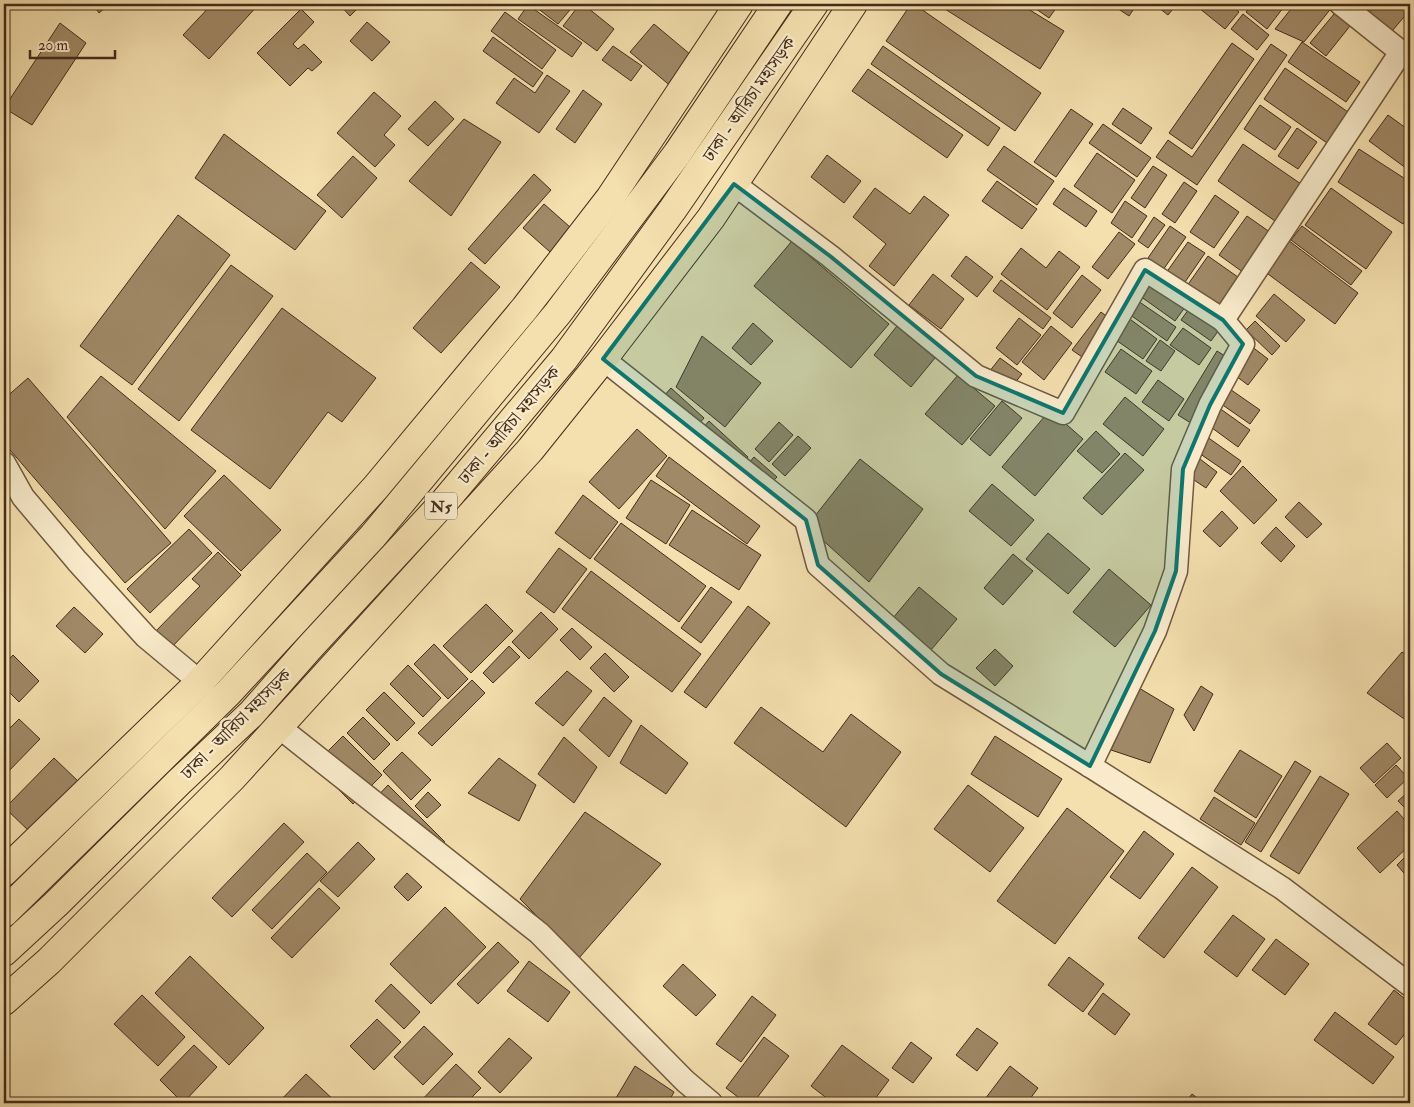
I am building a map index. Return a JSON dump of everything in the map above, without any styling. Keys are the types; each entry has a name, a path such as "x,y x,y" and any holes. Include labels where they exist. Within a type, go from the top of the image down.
{"highway":[{"path":"4,872 200,682 376,486 525,308 610,198 739,4"},
{"name":"ঢাকা - আরিচা মহাসড়ক","path":"4,913 228,693 373,536 558,313 677,154 778,4"},
{"name":"ঢাকা - আরিচা মহাসড়ক","path":"4,952 56,904 179,782 251,714 444,502 564,359 673,209 814,4"},
{"path":"4,1002 49,961 232,778 530,450 712,218 853,4"}],"street":[{"path":"1223,320 1402,52 1342,4"},
{"path":"734,184 830,256 976,376 1063,413 1146,270 1223,320 1243,344 1210,405 1183,469 1176,571 1155,631 1090,766"},
{"path":"603,359 806,520 818,565 941,674 1282,888 1410,985"},
{"path":"4,463 23,497 77,561 146,637 200,682"},
{"path":"279,727 539,933 685,1081 711,1103"}],"highlighted area":[{"path":"734,184 830,256 976,376 1063,413 1145,270 1223,320 1243,344 1210,405 1183,469 1176,571 1155,631 1090,766 941,674 818,565 806,520 603,359"}],"building":[{"path":"93,4 106,4 106,7 99,13"},
{"path":"212,4 259,4 209,59 183,35"},
{"path":"339,4 362,4 350,16"},
{"path":"532,4 575,4 558,24"},
{"path":"580,4 583,4 614,29 597,51 563,26"},
{"path":"911,4 914,4 1041,93 1015,131 886,41"},
{"path":"937,4 1020,4 1064,31 1040,69"},
{"path":"1029,4 1059,4 1049,18"},
{"path":"1111,4 1137,4 1129,16"},
{"path":"1154,4 1177,4 1168,15"},
{"path":"1194,4 1228,4 1239,12 1225,29"},
{"path":"1252,4 1286,4 1267,29 1246,12"},
{"path":"1295,4 1330,4 1333,6 1304,42 1275,29"},
{"path":"1376,4 1410,4 1410,10 1392,31 1369,12"},
{"path":"528,5 582,43 572,57 518,19"},
{"path":"1339,8 1354,21 1326,56 1310,43"},
{"path":"301,9 314,22 293,44 298,49 304,44 322,62 312,71 308,68 290,86 257,53"},
{"path":"505,12 556,50 542,69 491,31"},
{"path":"1243,14 1269,35 1257,50 1231,29"},
{"path":"367,22 390,42 372,61 350,41"},
{"path":"60,23 86,43 32,125 4,108"},
{"path":"654,24 697,60 673,88 630,52"},
{"path":"493,37 543,73 533,87 483,51"},
{"path":"1302,42 1360,82 1346,102 1288,62"},
{"path":"1232,43 1254,59 1192,149 1169,133"},
{"path":"1271,44 1287,55 1197,185 1156,157 1168,140 1192,157"},
{"path":"613,46 642,66 631,81 602,60"},
{"path":"883,46 1000,128 988,146 871,64"},
{"path":"1285,68 1348,112 1327,143 1264,99"},
{"path":"868,69 963,135 947,158 852,91"},
{"path":"547,75 570,91 539,133 496,103 514,78 535,93"},
{"path":"583,90 602,104 575,143 556,129"},
{"path":"374,92 401,116 384,135 395,145 375,167 337,133"},
{"path":"435,101 454,119 428,146 408,129"},
{"path":"1260,105 1291,127 1275,150 1244,129"},
{"path":"1123,108 1152,128 1141,144 1112,124"},
{"path":"1071,109 1093,124 1056,177 1034,162"},
{"path":"1388,115 1410,131 1410,171 1369,141"},
{"path":"464,119 501,142 451,216 409,181"},
{"path":"1103,124 1151,158 1137,177 1089,143"},
{"path":"1297,128 1317,142 1298,169 1278,156"},
{"path":"224,134 326,211 295,250 195,178"},
{"path":"1243,144 1301,184 1275,221 1218,181"},
{"path":"1004,146 1054,181 1037,205 987,170"},
{"path":"1359,149 1410,182 1410,212 1403,224 1338,182"},
{"path":"1097,153 1135,180 1112,213 1074,186"},
{"path":"827,155 861,181 844,203 811,177"},
{"path":"353,156 377,178 342,218 317,195"},
{"path":"1153,166 1167,175 1145,208 1131,198"},
{"path":"534,174 551,190 485,264 468,249"},
{"path":"997,181 1037,209 1022,229 982,201"},
{"path":"1184,182 1197,191 1175,223 1162,214"},
{"path":"875,188 910,214 924,196 949,215 894,286 869,266 886,244 853,217"},
{"path":"1064,188 1097,211 1086,227 1053,204"},
{"path":"1331,188 1392,232 1366,269 1305,225"},
{"path":"1215,195 1239,212 1214,248 1190,232"},
{"path":"1125,201 1147,216 1132,238 1111,223"},
{"path":"544,204 579,235 558,259 523,228"},
{"path":"178,215 230,255 132,385 80,346"},
{"path":"1247,216 1274,235 1247,275 1219,255"},
{"path":"1154,217 1165,225 1148,248 1138,241"},
{"path":"1170,226 1186,237 1163,270 1148,258"},
{"path":"1302,226 1362,271 1351,285 1291,240"},
{"path":"1119,232 1135,244 1108,279 1092,267"},
{"path":"1288,240 1358,293 1335,324 1264,271"},
{"path":"792,241 889,324 851,368 754,286"},
{"path":"1188,242 1205,253 1183,285 1166,273"},
{"path":"1021,248 1046,268 1059,251 1080,267 1047,310 1001,274"},
{"path":"966,256 993,277 977,297 951,276"},
{"path":"1208,256 1245,282 1222,316 1184,290"},
{"path":"471,262 500,287 441,353 413,328"},
{"path":"231,265 273,296 179,421 138,389"},
{"path":"933,274 964,299 941,329 909,305"},
{"path":"1082,275 1101,290 1072,328 1053,313"},
{"path":"1152,278 1188,303 1175,321 1140,296"},
{"path":"1001,280 1051,318 1043,329 993,291"},
{"path":"1274,294 1305,320 1286,342 1256,316"},
{"path":"1138,301 1176,327 1167,341 1129,314"},
{"path":"1191,306 1221,327 1211,341 1181,320"},
{"path":"282,308 376,378 342,422 328,412 270,489 191,430"},
{"path":"1101,312 1114,322 1085,359 1072,350"},
{"path":"1127,317 1157,339 1143,359 1113,338"},
{"path":"1019,318 1041,335 1017,365 996,348"},
{"path":"1255,321 1280,346 1272,355 1246,330"},
{"path":"753,323 773,341 751,365 732,348"},
{"path":"897,326 935,358 911,387 874,355"},
{"path":"1051,326 1072,343 1044,380 1022,362"},
{"path":"1183,328 1211,348 1199,365 1170,345"},
{"path":"702,336 761,383 725,427 676,387"},
{"path":"1160,340 1175,351 1161,371 1146,361"},
{"path":"1251,346 1268,359 1248,385 1232,373"},
{"path":"1121,349 1152,371 1136,394 1105,372"},
{"path":"1217,351 1233,361 1194,425 1178,415"},
{"path":"1000,358 1022,374 1010,389 989,372"},
{"path":"958,375 995,406 962,445 925,414"},
{"path":"101,376 216,471 165,529 67,417"},
{"path":"28,378 171,543 125,583 4,443 4,399"},
{"path":"1158,380 1184,399 1169,421 1142,402"},
{"path":"1224,385 1260,410 1250,424 1214,399"},
{"path":"671,388 704,418 688,437 655,406"},
{"path":"1125,397 1164,429 1143,456 1103,424"},
{"path":"1002,401 1022,418 990,456 970,439"},
{"path":"1215,405 1250,430 1238,447 1204,422"},
{"path":"1050,410 1083,439 1035,496 1002,467"},
{"path":"709,421 748,457 731,476 692,440"},
{"path":"779,422 793,435 769,462 755,449"},
{"path":"637,429 667,456 619,509 589,482"},
{"path":"1096,431 1120,454 1102,473 1077,451"},
{"path":"1203,434 1241,461 1231,475 1193,449"},
{"path":"798,436 811,448 785,476 772,464"},
{"path":"1125,453 1144,470 1102,515 1083,498"},
{"path":"669,457 760,526 747,544 656,476"},
{"path":"754,457 777,477 761,494 739,474"},
{"path":"860,459 923,509 869,582 807,526"},
{"path":"1200,459 1217,472 1206,488 1188,476"},
{"path":"1243,466 1277,500 1254,524 1220,491"},
{"path":"224,475 281,530 241,571 184,516"},
{"path":"651,480 690,505 666,544 626,518"},
{"path":"992,484 1034,520 1011,546 969,511"},
{"path":"583,495 618,522 590,559 555,533"},
{"path":"1299,502 1322,524 1307,538 1285,517"},
{"path":"692,510 761,555 739,590 669,545"},
{"path":"1222,511 1238,528 1220,547 1203,531"},
{"path":"621,523 706,586 679,622 594,559"},
{"path":"1276,527 1295,546 1281,562 1261,543"},
{"path":"189,529 212,553 150,613 127,589"},
{"path":"1048,533 1090,569 1068,594 1026,559"},
{"path":"559,548 587,569 554,613 526,592"},
{"path":"218,552 241,575 170,649 154,633 200,586 192,579"},
{"path":"1013,554 1033,571 1003,605 984,588"},
{"path":"1109,569 1151,605 1115,647 1073,612"},
{"path":"591,571 701,654 672,692 562,609"},
{"path":"711,587 732,602 701,643 681,628"},
{"path":"919,587 957,619 931,650 893,618"},
{"path":"486,604 513,631 471,673 443,646"},
{"path":"748,606 770,623 706,708 684,692"},
{"path":"74,607 103,634 85,653 56,626"},
{"path":"541,612 558,629 529,659 512,642"},
{"path":"572,628 592,647 580,660 560,640"},
{"path":"434,644 468,679 448,699 414,664"},
{"path":"509,646 520,657 493,683 483,673"},
{"path":"995,649 1013,666 995,686 976,668"},
{"path":"1402,652 1410,657 1410,723 1367,693"},
{"path":"605,653 629,677 614,692 590,668"},
{"path":"13,655 39,681 19,702 4,687 4,665"},
{"path":"408,665 441,698 423,717 390,684"},
{"path":"567,671 592,691 563,726 535,703"},
{"path":"472,680 485,693 432,746 418,733"},
{"path":"1201,686 1213,694 1194,731 1184,715"},
{"path":"1139,688 1174,709 1150,763 1111,750"},
{"path":"384,692 415,723 397,741 366,710"},
{"path":"604,697 632,721 609,757 579,730"},
{"path":"761,707 823,752 851,714 901,752 846,827 734,743"},
{"path":"363,717 390,744 374,760 347,733"},
{"path":"19,719 40,739 4,776 4,734"},
{"path":"641,725 688,763 666,794 620,763"},
{"path":"343,736 382,775 353,804 314,765"},
{"path":"995,736 1062,779 1038,817 971,774"},
{"path":"564,737 597,767 574,803 538,774"},
{"path":"1387,743 1401,758 1374,783 1360,768"},
{"path":"1240,750 1282,776 1256,818 1214,791"},
{"path":"402,752 431,780 411,800 383,771"},
{"path":"54,758 79,782 30,832 5,808"},
{"path":"499,758 536,785 519,821 468,793"},
{"path":"1295,761 1311,771 1261,852 1245,842"},
{"path":"1396,765 1408,778 1387,798 1375,785"},
{"path":"1320,776 1349,794 1299,874 1270,856"},
{"path":"388,785 445,842 429,857 373,801"},
{"path":"968,785 1024,828 990,872 934,829"},
{"path":"1410,790 1410,813 1398,801"},
{"path":"428,792 441,805 427,818 415,806"},
{"path":"1214,797 1255,823 1241,845 1200,819"},
{"path":"1067,808 1124,851 1055,944 997,901"},
{"path":"1397,811 1410,826 1410,845 1380,873 1357,848"},
{"path":"585,812 661,864 579,958 520,899"},
{"path":"284,823 304,842 232,917 212,898"},
{"path":"1144,831 1174,854 1140,899 1110,877"},
{"path":"358,842 375,859 338,897 320,881"},
{"path":"1410,852 1410,880 1397,865"},
{"path":"307,853 327,872 272,929 252,910"},
{"path":"1192,867 1218,887 1164,958 1138,938"},
{"path":"407,873 422,887 408,901 394,887"},
{"path":"319,888 340,908 292,958 271,938"},
{"path":"445,907 486,947 431,1004 390,964"},
{"path":"1233,915 1265,939 1237,977 1204,952"},
{"path":"1276,939 1309,964 1285,995 1252,970"},
{"path":"498,942 519,962 478,1004 457,984"},
{"path":"190,956 264,1028 229,1065 155,993"},
{"path":"1069,957 1104,984 1083,1012 1048,985"},
{"path":"529,961 570,992 548,1022 507,991"},
{"path":"683,964 716,995 696,1016 663,986"},
{"path":"391,984 420,1012 404,1029 375,1001"},
{"path":"1394,990 1410,1003 1410,1027 1396,1045 1368,1024"},
{"path":"1103,993 1130,1014 1115,1035 1088,1014"},
{"path":"142,995 185,1037 158,1066 114,1024"},
{"path":"752,996 776,1015 741,1062 716,1044"},
{"path":"1335,1012 1394,1057 1373,1084 1314,1040"},
{"path":"377,1019 401,1042 374,1070 350,1046"},
{"path":"424,1026 453,1054 423,1085 394,1057"},
{"path":"977,1028 998,1043 977,1071 956,1055"},
{"path":"764,1037 789,1056 753,1103 746,1103 726,1088"},
{"path":"509,1038 532,1058 500,1093 478,1072"},
{"path":"911,1042 932,1058 913,1083 892,1068"},
{"path":"194,1045 217,1067 183,1103 160,1080"},
{"path":"842,1045 889,1080 872,1103 833,1103 811,1086"},
{"path":"456,1064 481,1088 466,1103 419,1103"},
{"path":"635,1066 674,1092 668,1103 613,1103"},
{"path":"1010,1066 1038,1088 1027,1103 982,1103"},
{"path":"306,1074 337,1103 278,1103"},
{"path":"1192,1094 1204,1103 1185,1103"}]}
